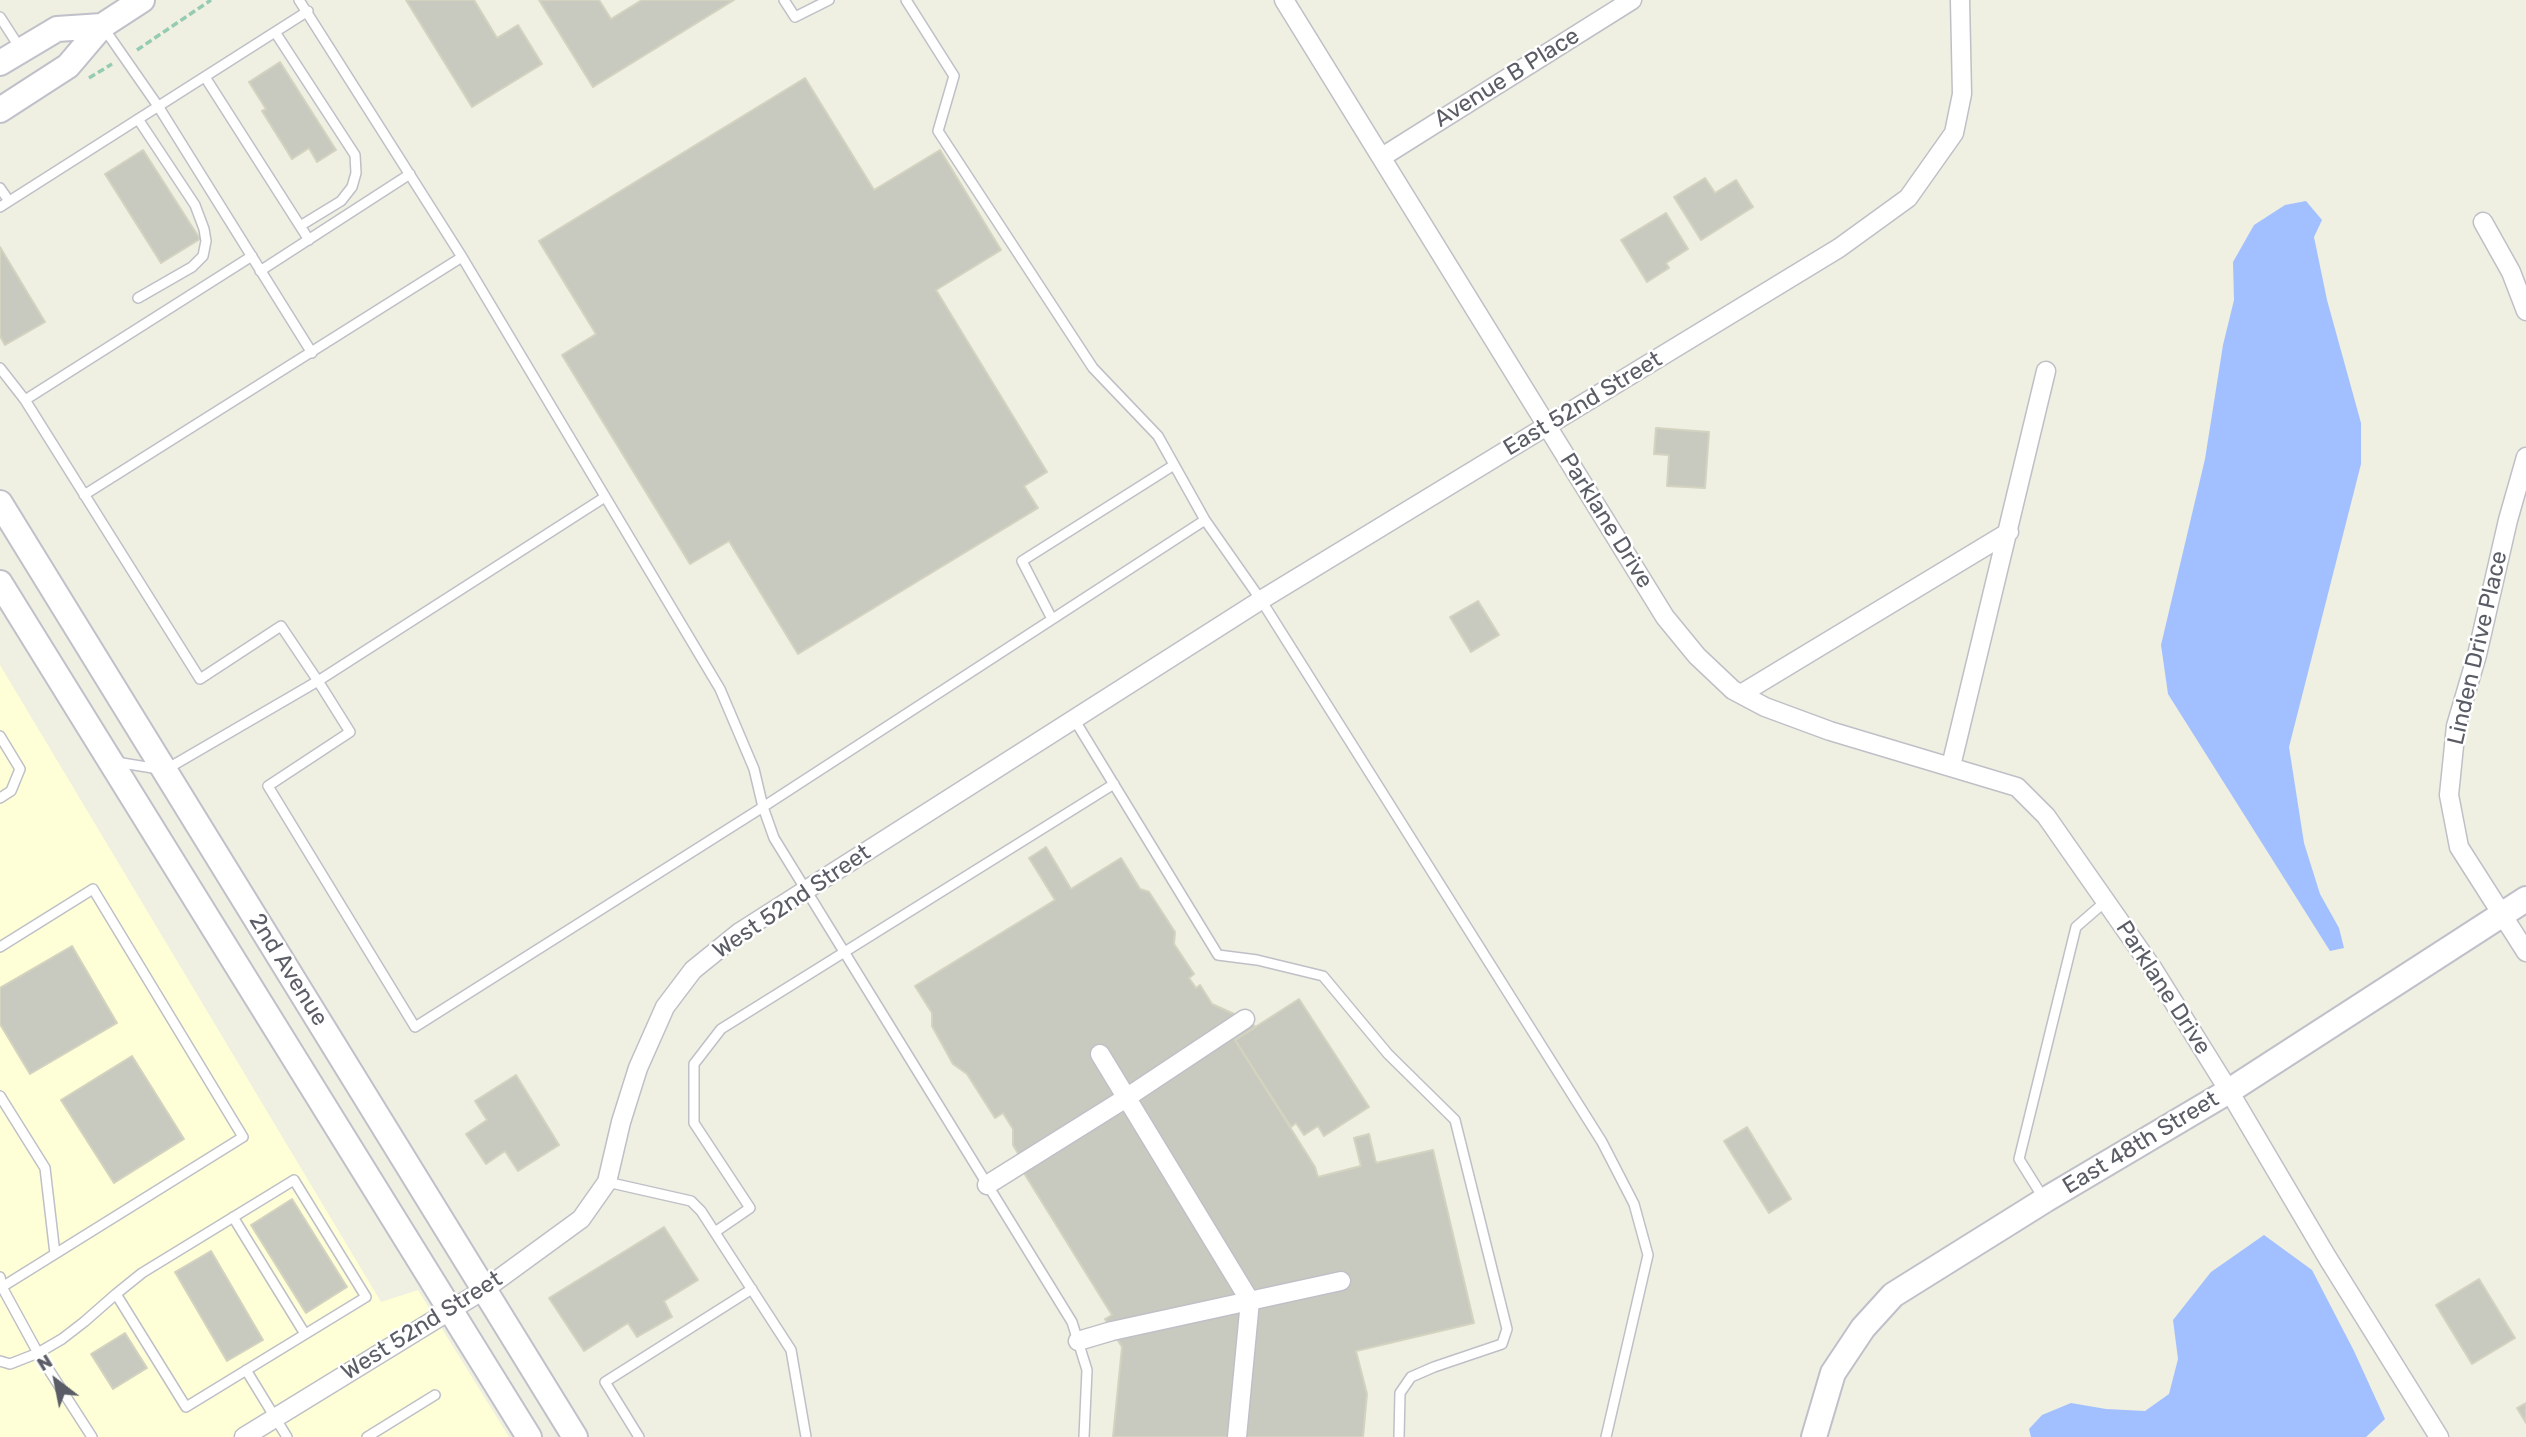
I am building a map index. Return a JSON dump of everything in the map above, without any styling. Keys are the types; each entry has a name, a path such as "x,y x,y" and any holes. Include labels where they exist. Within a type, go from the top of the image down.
{"main road":[{"path":"0,110 68,66 102,26 142,0"},
{"path":"0,63 57,29 102,26"},
{"name":"2nd Avenue","path":"0,503 575,1437"},
{"name":"2nd Avenue","path":"0,583 529,1437"},
{"name":"East 48th Street","path":"1814,1437 1833,1373 1863,1328 1893,1295 2045,1200 2229,1091 2526,899"}],"street":[{"name":"Parklane Drive","path":"1284,0 1665,617 1697,656 1733,691 1765,707 1830,730 2017,787 2046,816 2153,969 2327,1257 2440,1437"},
{"name":"Avenue B Place","path":"1382,157 1632,0"},
{"name":"East 52nd Street","path":"1073,718 1261,600 1839,248 1908,198 1954,133 1962,94 1961,0"},
{"path":"2483,222 2511,272 2526,311"},
{"path":"1951,766 2046,372"},
{"name":"Linden Drive Place","path":"2525,463 2456,726 2449,795 2459,847 2526,952"},
{"path":"1741,694 2009,532"},
{"name":"West 52nd Street","path":"244,1437 485,1289 581,1219 607,1181 621,1122 638,1068 665,1007 693,970 740,932 1073,718"},
{"path":"987,1185 1245,1019"},
{"path":"1100,1054 1250,1301 1237,1437"},
{"path":"1078,1341 1112,1331 1341,1281"}],"lane":[{"path":"299,0 462,257 720,689 754,769 774,838 1072,1322 1087,1370 1084,1437"},
{"path":"784,0 795,18 829,0"},
{"path":"906,0 954,76 938,131 1093,368 1158,436 1205,520 1261,600 1602,1142 1634,1204 1648,1255 1606,1437"},
{"path":"0,188 4,204 308,11"},
{"path":"0,17 21,50"},
{"path":"102,26 158,106 312,353"},
{"path":"275,32 355,155 356,173 352,187 341,201 300,226"},
{"path":"205,77 309,240"},
{"path":"138,119 195,205 206,241 203,256 192,267 138,298"},
{"path":"260,271 410,174"},
{"path":"25,400 252,256"},
{"path":"84,495 462,257"},
{"path":"0,368 25,400 200,679 281,626 318,681 350,732 268,786 415,1027 763,807 1205,520"},
{"path":"1052,619 1022,561 1174,465"},
{"path":"110,761 165,770 318,681 605,497"},
{"path":"1073,718 1218,955 1257,960 1323,976 1388,1054 1455,1119 1507,1329 1502,1344 1411,1377 1400,1393 1399,1437"},
{"path":"0,736 20,769 11,791 0,798"},
{"path":"715,1232 750,1208 694,1123 694,1065 721,1029 1114,784"},
{"path":"0,947 93,889 243,1138 2,1287"},
{"path":"2045,1200 2019,1159 2076,928 2106,901"},
{"path":"0,1096 45,1168 55,1254"},
{"path":"0,1361 10,1364 38,1353 62,1339 116,1294 142,1273 294,1180 366,1297 186,1407 116,1294"},
{"path":"607,1181 691,1201 701,1210 791,1350 806,1437"},
{"path":"233,1217 305,1334"},
{"path":"0,1277 2,1287 38,1353 92,1437"},
{"path":"639,1437 605,1382 752,1289"},
{"path":"246,1370 287,1437"},
{"path":"367,1437 435,1395"}],"path":[{"path":"80,84 211,0"}],"shaded area":[{"path":"0,665 381,1302 418,1290 509,1437 0,1437"}],"water":[{"path":"2306,201 2322,220 2314,237 2327,300 2361,423 2361,464 2289,747 2304,843 2320,894 2339,928 2344,948 2330,951 2168,694 2161,645 2205,459 2223,345 2234,300 2233,262 2254,225 2285,205"},
{"path":"2264,1235 2312,1270 2354,1351 2385,1419 2366,1437 2031,1437 2029,1429 2042,1415 2071,1403 2106,1409 2145,1411 2169,1394 2178,1359 2173,1320 2211,1272"}],"building":[{"path":"406,0 474,0 497,38 518,25 542,64 472,107"},
{"path":"539,0 599,0 611,19 642,0 734,0 593,87"},
{"path":"280,62 336,150 317,162 309,148 292,159 262,111 266,109 249,82"},
{"path":"805,78 874,190 940,150 1001,250 936,290 1047,472 1024,486 1038,508 798,654 729,541 690,564 562,355 596,334 539,241"},
{"path":"143,150 200,239 161,263 105,174"},
{"path":"1705,178 1715,193 1736,180 1753,207 1701,240 1674,197"},
{"path":"1666,213 1688,249 1666,263 1669,268 1647,282 1621,240"},
{"path":"0,247 45,322 5,345 0,336"},
{"path":"1656,428 1709,432 1705,488 1667,486 1669,455 1654,454"},
{"path":"1478,601 1499,635 1471,652 1450,617"},
{"path":"1046,847 1071,889 1121,858 1140,889 1149,892 1175,932 1174,944 1194,974 1189,978 1196,988 1200,985 1212,1004 1256,1027 1235,1040 1315,1167 1318,1177 1361,1166 1354,1138 1369,1134 1376,1163 1433,1150 1474,1323 1356,1351 1367,1394 1363,1437 1113,1437 1122,1347 1105,1319 1112,1315 1024,1173 1028,1170 1013,1145 1013,1129 1003,1113 995,1118 967,1074 953,1064 932,1026 932,1013 915,986 1055,900 1029,858"},
{"path":"72,946 117,1023 30,1074 0,1024 0,988"},
{"path":"1299,999 1369,1107 1324,1136 1318,1126 1304,1135 1296,1123 1291,1127 1235,1040"},
{"path":"132,1056 184,1139 114,1183 61,1100"},
{"path":"516,1075 559,1145 518,1171 505,1151 486,1164 466,1134 487,1120 475,1101"},
{"path":"1747,1127 1791,1199 1769,1213 1724,1141"},
{"path":"292,1199 347,1287 306,1313 251,1225"},
{"path":"664,1227 698,1280 664,1301 672,1317 637,1337 628,1323 584,1351 549,1298"},
{"path":"211,1251 263,1340 227,1361 175,1272"},
{"path":"2479,1279 2515,1338 2472,1364 2436,1305"},
{"path":"125,1333 147,1368 113,1389 91,1354"},
{"path":"2526,1403 2526,1423 2517,1408"}]}
